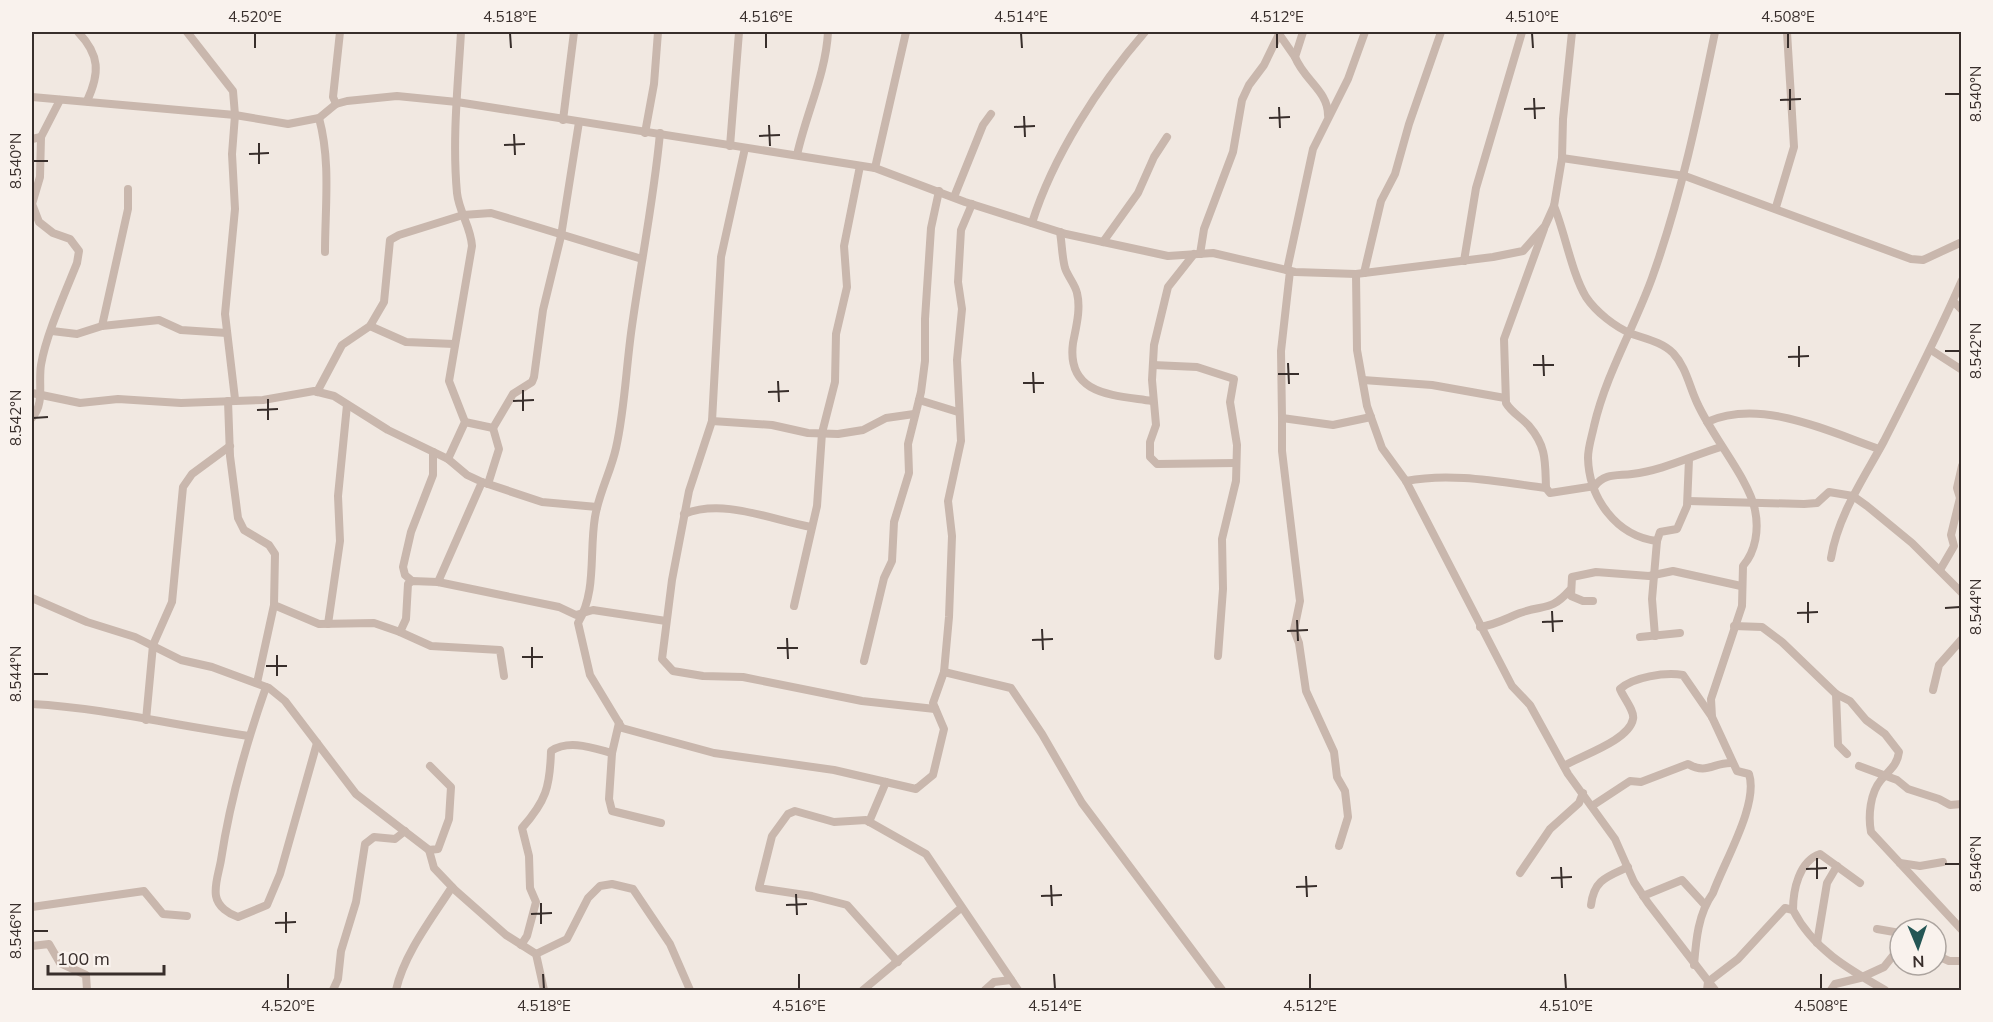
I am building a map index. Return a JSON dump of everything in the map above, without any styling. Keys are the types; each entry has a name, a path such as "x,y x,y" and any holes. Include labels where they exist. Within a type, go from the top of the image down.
{"street":[{"path":"78,32 95,55 97,67 87,101"},
{"path":"187,32 233,90 235,115 232,154 235,209 225,294 231,400 230,446 240,525 244,530 270,544 275,554 274,605 257,683"},
{"path":"336,104 333,97 340,32"},
{"path":"448,459 465,423 449,386 454,344 472,246 457,195 455,165 461,32"},
{"path":"563,120 574,32"},
{"path":"645,133 654,84 658,32"},
{"path":"730,146 739,32"},
{"path":"797,155 808,109 823,68 828,32"},
{"path":"875,168 906,32"},
{"path":"1032,223 1052,168 1101,90 1145,32"},
{"path":"1295,57 1303,32"},
{"path":"1339,846 1348,817 1345,791 1337,777 1334,752 1306,691 1299,643 1294,630 1300,601 1282,451 1281,351 1289,271 1313,148 1348,79 1365,32"},
{"path":"1441,32 1408,124 1395,174 1382,201 1360,274 1356,340 1371,417 1382,448 1406,481 1512,686 1540,721 1564,766 1615,839 1643,896 1707,986 1715,990"},
{"path":"1464,261 1476,188 1522,32"},
{"path":"1572,32 1563,119 1562,158 1554,206 1504,339 1507,406 1529,426 1540,444 1547,463 1546,488 1550,493 1595,486 1599,480 1609,476 1673,466 1721,447"},
{"path":"1657,540 1644,539 1621,529 1599,502 1589,469 1588,453 1600,399 1652,279 1685,176 1715,32"},
{"path":"1776,207 1794,147 1787,32"},
{"path":"1236,464 1157,464 1150,457 1150,442 1156,425 1152,401 1154,345 1168,287 1197,254 1233,152 1242,100 1280,33 1306,77 1327,101 1328,117"},
{"path":"32,97 235,115 288,124 319,118 336,104 397,96 457,102 875,168 972,204 1060,232 1168,256 1213,253 1289,271 1360,274 1464,261 1522,250 1534,255"},
{"path":"32,418 38,411 41,397 39,377 43,356 77,263 79,251 70,239 53,233 39,222 32,204 40,177 40,137 60,100"},
{"path":"954,197 983,125 991,114"},
{"path":"319,118 325,140 327,166 325,252"},
{"path":"438,582 499,449 493,428 513,394 532,382 534,377 543,310 561,236 579,122"},
{"path":"660,133 655,191 642,259 616,449 597,507 593,563 584,613 578,624 582,651 590,675 622,728 714,753 834,770 916,789 933,775 944,729 933,704 944,672 952,536 948,501 960,441 957,360 962,309 958,282 961,230 972,204"},
{"path":"32,139 40,137"},
{"path":"1103,242 1138,193 1154,158 1167,137"},
{"path":"745,148 722,257 712,421 689,491 684,514 662,659 673,671 703,676 743,677 862,701 935,709"},
{"path":"1562,158 1685,176 1776,207 1911,259 1923,260 1962,242"},
{"path":"794,606 817,506 822,434 835,382 836,334 847,287 844,246 860,166"},
{"path":"102,327 126,219 128,189"},
{"path":"864,661 884,578 892,561 894,522 909,473 908,444 919,400 925,362 925,319 932,228 939,191"},
{"path":"1554,206 1578,279 1587,297 1603,315 1629,333 1665,346 1673,353 1684,368 1707,422 1754,503 1756,535 1751,557 1743,566 1742,606 1734,626 1724,668 1712,699 1712,717"},
{"path":"317,392 342,345 370,326 386,293 390,240 463,215 491,213 642,259"},
{"path":"1522,250 1545,226"},
{"path":"1060,232 1065,268 1077,292 1078,315 1073,347 1077,375 1088,387 1108,394 1152,401"},
{"path":"1831,558 1837,531 1853,496 1931,350 1962,280"},
{"path":"1953,301 1962,310"},
{"path":"52,331 77,334 102,327 159,320 181,330 226,333"},
{"path":"370,326 406,342 454,344"},
{"path":"1931,350 1962,370"},
{"path":"1153,365 1197,367 1234,379 1230,402 1237,445 1236,464 1234,495 1222,539 1218,656"},
{"path":"1363,380 1432,385 1505,398"},
{"path":"32,393 41,397 80,404 118,399 181,403 262,400 317,392 334,396 448,459 467,475 485,483 542,502 597,507"},
{"path":"919,400 958,412"},
{"path":"328,624 340,541 338,496 347,405"},
{"path":"712,421 772,425 822,434 863,430 886,418 914,414"},
{"path":"1707,422 1724,415 1760,414 1791,419 1879,449"},
{"path":"1282,418 1334,425 1371,417"},
{"path":"465,423 478,423 493,428"},
{"path":"146,720 153,645 172,602 183,487 192,474 230,446"},
{"path":"433,452 433,475 411,532 403,567 405,575 412,581 438,582 559,607 576,615 593,610 666,621"},
{"path":"1654,636 1652,599 1657,540 1660,532 1677,529 1688,501 1689,459"},
{"path":"1940,570 1954,546 1951,535 1961,500 1957,488 1962,466"},
{"path":"1406,481 1429,477 1546,488"},
{"path":"1688,501 1817,503 1829,492 1853,496 1912,543 1962,593"},
{"path":"684,514 711,508 753,513 811,527"},
{"path":"1593,601 1583,601 1571,596 1572,577 1596,572 1649,576 1673,571 1724,580 1741,586"},
{"path":"400,632 406,619 408,584 412,581"},
{"path":"1480,627 1523,612 1549,608 1559,602 1570,590"},
{"path":"32,598 87,622 153,645 181,660 212,667 257,683 285,700 356,794 429,850 434,868 452,887 506,935 536,954 544,990"},
{"path":"274,605 319,624 374,623 431,646 500,650 504,676"},
{"path":"1734,626 1762,627 1782,642 1836,694 1850,701 1866,720 1885,734 1899,752 1898,760 1875,790 1869,820 1871,832 1960,924"},
{"path":"1640,637 1680,633"},
{"path":"1933,690 1938,664 1962,639"},
{"path":"944,672 1011,688 1042,734 1082,803 1222,990"},
{"path":"1564,766 1578,757 1586,756 1608,745 1630,726 1633,719 1632,712 1620,689 1626,683 1657,674 1683,675 1712,717 1732,763 1737,771 1749,774 1752,785 1749,806 1713,893 1705,905 1696,937 1694,965"},
{"path":"266,687 233,792 216,887 216,899 227,913 238,917 267,905 280,874 317,743"},
{"path":"1836,694 1838,745 1847,754"},
{"path":"32,704 75,706 249,736"},
{"path":"619,723 612,753 609,799 612,811 661,824"},
{"path":"521,945 527,936 536,902 530,888 529,856 522,828 541,807 551,773 551,751 558,747 581,745 612,753"},
{"path":"1592,806 1630,781 1641,782 1688,764 1704,770 1712,769 1718,764 1732,763"},
{"path":"429,850 438,849 449,819 451,787 430,766"},
{"path":"1858,766 1897,780 1908,789 1950,805 1962,804"},
{"path":"869,822 886,782"},
{"path":"1520,873 1550,829 1579,803 1582,793"},
{"path":"898,962 847,904 803,894 759,888 772,836 788,814 795,811 834,822 869,822 926,854 1018,990"},
{"path":"333,990 338,979 341,951 356,902 365,844 374,837 395,839 405,831"},
{"path":"1860,883 1820,854 1812,857 1804,867 1793,895 1792,910 1799,923 1828,956 1860,978 1885,990"},
{"path":"1900,863 1920,867 1943,862"},
{"path":"1817,943 1827,883 1837,866"},
{"path":"1591,905 1593,890 1604,879 1628,867"},
{"path":"1643,896 1682,880 1705,905"},
{"path":"536,954 567,939 588,898 600,886 624,885 633,889 670,944 690,990"},
{"path":"396,990 399,979 428,924 452,887"},
{"path":"32,907 144,891 163,914 187,916"},
{"path":"863,990 961,908"},
{"path":"1707,986 1738,959 1785,908 1792,910"},
{"path":"1877,930 1888,931"},
{"path":"32,946 49,944 60,963 86,975 87,990"},
{"path":"1831,990 1834,984 1860,978 1884,967 1888,962"},
{"path":"985,990 994,982 1011,980"}]}
